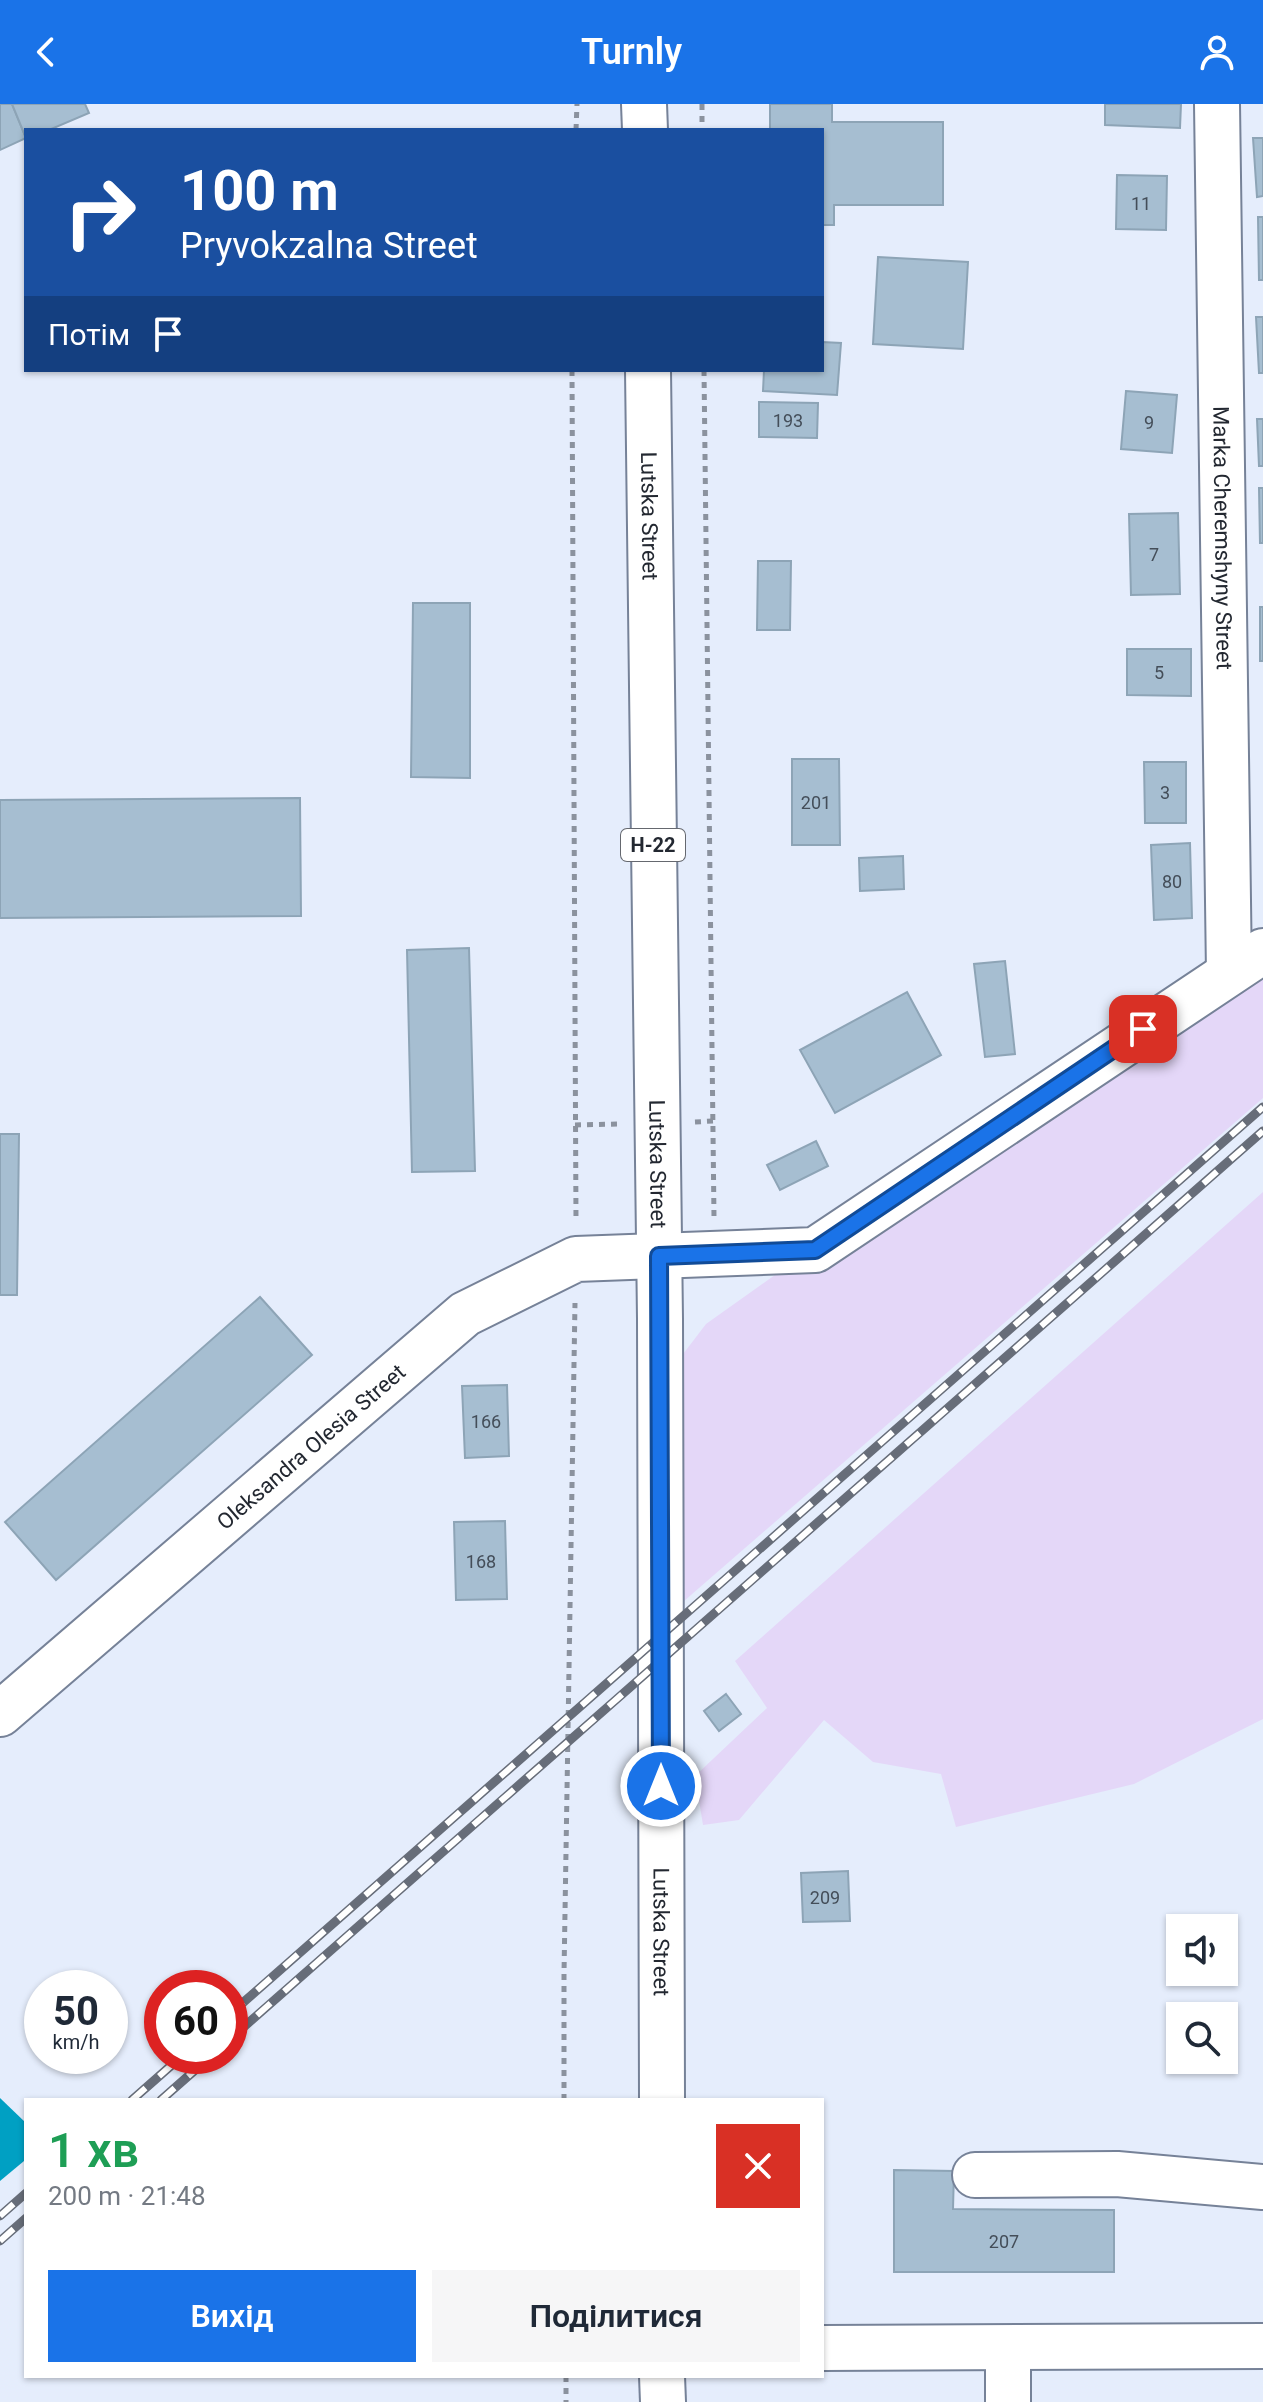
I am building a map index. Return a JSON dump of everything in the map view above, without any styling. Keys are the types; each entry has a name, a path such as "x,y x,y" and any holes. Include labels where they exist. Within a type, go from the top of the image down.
{"street":[{"path":"644,104 645,128"},
{"name":"Marka Cheremshyny Street","path":"1217,104 1246,962"},
{"name":"Lutska Street","path":"648,372 659,1256 662,2098"},
{"name":"Oleksandra Olesia Street","path":"0,1714 465,1314 576,1259 815,1250 1246,962"},
{"path":"975,2175 1117,2174 1263,2187"},
{"path":"824,2348 1008,2348 1258,2339"},
{"path":"1008,2348 1008,2402"},
{"path":"662,2378 663,2402"}],"path":[{"path":"576,128 577,104"},
{"path":"702,104 702,128"},
{"path":"704,372 714,1254"},
{"path":"566,2378 566,2402"}],"shaded area":[{"path":"1263,945 1263,1098 668,1615 677,1362 706,1324 831,1235"},
{"path":"1263,1192 1263,1719 1134,1784 956,1827 941,1774 873,1762 824,1720 739,1820 703,1825 695,1776 767,1708 735,1661"}],"water":[{"path":"0,2098 24,2121 24,2161 0,2181"}],"building":[{"path":"0,104 12,104 24,139 0,150"},
{"path":"12,104 85,104 89,113 54,128 24,128 24,133"},
{"path":"770,104 832,104 832,122 943,122 943,205 834,205 834,225 824,225 824,128 770,128"},
{"path":"1105,104 1181,104 1180,128 1105,125"},
{"path":"1253,138 1263,138 1263,196 1257,197"},
{"path":"1117,175 1167,176 1166,230 1116,229"},
{"path":"1258,217 1263,217 1263,280 1259,280"},
{"path":"878,257 968,262 963,349 873,344"},
{"path":"1256,317 1263,317 1263,373 1259,373"},
{"path":"824,342 841,343 837,395 763,391 764,372 824,372"},
{"path":"1126,391 1177,395 1172,453 1121,449"},
{"path":"759,402 818,403 817,438 759,437"},
{"path":"1257,419 1263,419 1263,466 1259,466"},
{"path":"1259,488 1263,488 1263,543 1260,543"},
{"path":"1178,513 1180,594 1131,595 1129,514"},
{"path":"758,561 791,561 790,630 757,630"},
{"path":"413,603 470,603 470,778 411,777"},
{"path":"1260,607 1263,607 1263,661 1260,661"},
{"path":"1127,649 1191,649 1191,696 1127,695"},
{"path":"792,759 839,759 840,845 792,845"},
{"path":"1144,762 1186,762 1186,823 1145,823"},
{"path":"300,798 301,916 0,918 0,800"},
{"path":"1190,843 1192,918 1154,920 1151,845"},
{"path":"903,856 904,889 860,891 859,858"},
{"path":"469,948 475,1171 412,1172 407,950"},
{"path":"1005,961 1015,1054 985,1057 974,964"},
{"path":"907,992 941,1055 835,1113 800,1050"},
{"path":"0,1134 19,1134 17,1295 0,1295"},
{"path":"816,1141 828,1166 780,1190 767,1165"},
{"path":"260,1297 312,1355 56,1580 5,1522"},
{"path":"507,1385 509,1456 465,1458 462,1386"},
{"path":"505,1521 507,1599 456,1600 454,1522"},
{"path":"726,1694 741,1714 719,1731 704,1711"},
{"path":"848,1871 850,1921 803,1922 801,1873"},
{"path":"894,2170 954,2171 953,2209 1114,2210 1114,2272 894,2272"}],"railway":[{"path":"248,1998 1263,1107"},
{"path":"248,2023 1263,1131"},
{"path":"134,2098 162,2074"},
{"path":"163,2098 191,2074"},
{"path":"0,2216 24,2195"},
{"path":"0,2241 24,2220"}],"route":[{"path":"661,1786 659,1256 815,1250 1143,1029"}]}
